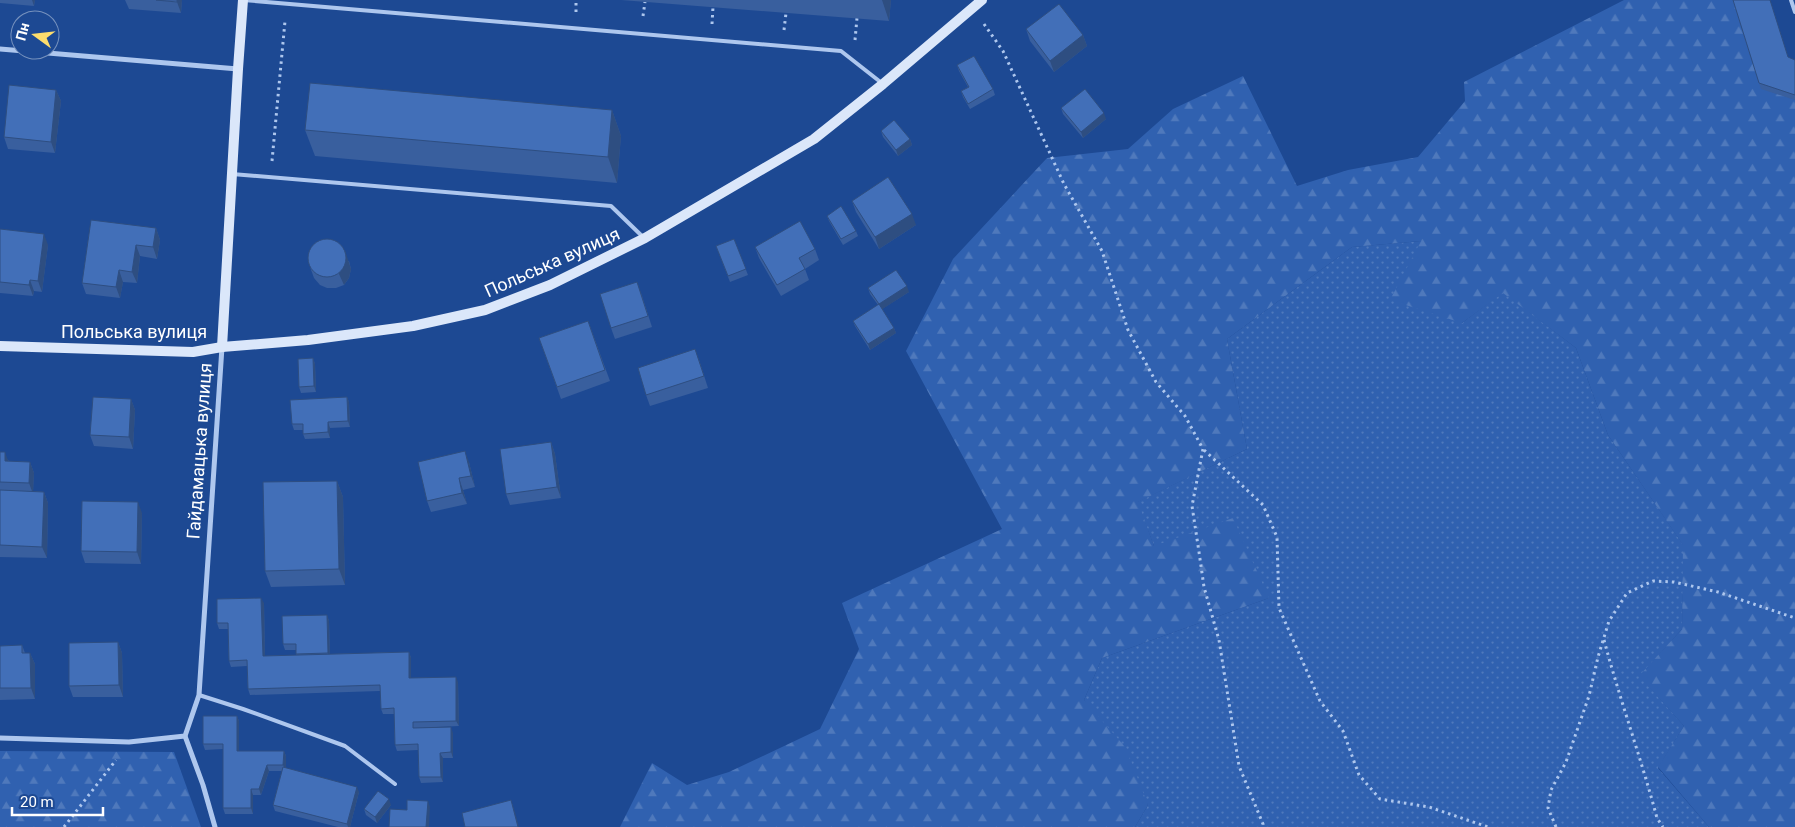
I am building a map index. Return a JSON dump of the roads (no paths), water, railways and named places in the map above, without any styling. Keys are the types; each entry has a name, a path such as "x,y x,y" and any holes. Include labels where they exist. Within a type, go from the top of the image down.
{"street":[{"name":"Гайдамацька вулиця","path":"185,736 199,695 243,0"},
{"name":"Польська вулиця","path":"0,346 193,352 222,347 308,340 412,326 485,310 550,285 645,238 814,140 982,0"},
{"path":"0,48 238,69"},
{"path":"0,738 129,742 185,736 215,827"}],"lane":[{"path":"243,0 841,52 883,84"},
{"path":"1791,0 1795,12"},
{"path":"232,174 611,206 645,238"},
{"path":"199,695 243,708 345,746 395,784"}]}
